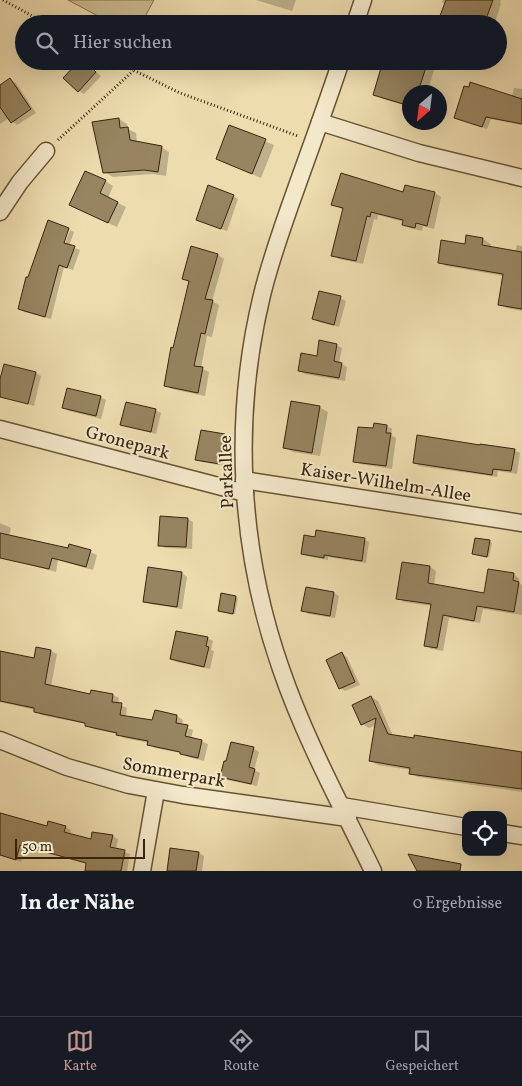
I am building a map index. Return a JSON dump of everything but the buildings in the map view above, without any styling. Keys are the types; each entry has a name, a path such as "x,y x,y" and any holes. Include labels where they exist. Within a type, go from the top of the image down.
{"street":[{"path":"358,15 363,0"},
{"name":"Parkallee","path":"338,70 271,262 255,329 246,398 244,432 245,487 254,570 270,637 294,703 373,871"},
{"path":"320,122 419,153 522,178"},
{"path":"0,212 20,182 46,151"},
{"name":"Gronepark","path":"0,429 245,487"},
{"name":"Kaiser-Wilhelm-Allee","path":"245,487 522,523"},
{"name":"Sommerpark","path":"0,740 88,774 129,786 156,791 462,827"},
{"path":"142,871 156,791"},
{"path":"507,834 522,836"}],"path":[{"path":"3,0 30,15"},
{"path":"46,151 133,71 188,96 313,142"}],"shaded area":[{"path":"68,0 154,0 146,15 96,15"}]}
